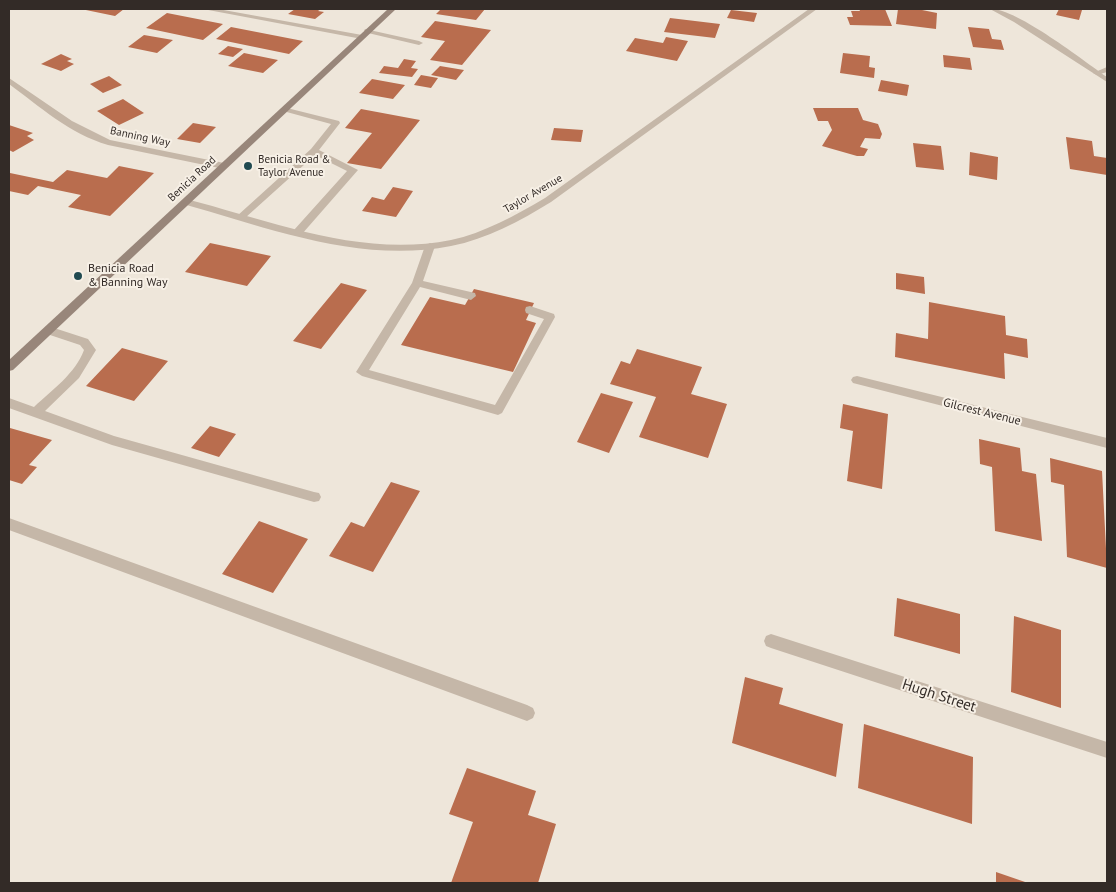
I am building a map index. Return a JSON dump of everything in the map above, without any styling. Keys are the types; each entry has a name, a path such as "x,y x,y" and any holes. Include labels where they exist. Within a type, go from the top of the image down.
{"main road":[{"name":"Benicia Road","path":"9,367 392,9"}],"street":[{"path":"207,9 418,43"},
{"name":"Taylor Avenue","path":"186,202 298,232 381,248 430,246 453,242 486,231 521,216 548,200 813,9"},
{"path":"994,9 1017,20 1107,80"},
{"path":"1097,73 1107,69"},
{"name":"Banning Way","path":"9,80 70,123 95,138 224,166"},
{"path":"242,216 314,151 336,124 286,109"},
{"path":"298,232 353,170 314,151"},
{"path":"430,246 417,283 362,372 498,410 550,317 530,310"},
{"path":"417,283 471,296"},
{"path":"36,413 88,359 90,350 84,342 48,330"},
{"name":"Gilcrest Avenue","path":"857,380 1107,443"},
{"path":"9,403 112,440 314,497"},
{"path":"9,524 527,713"},
{"name":"Hugh Street","path":"771,641 1107,750"}],"building":[{"path":"81,9 124,9 115,16"},
{"path":"295,9 321,9 318,11 324,12 315,19 288,14"},
{"path":"441,9 485,9 476,20 436,14"},
{"path":"859,9 885,9 892,26 850,25 847,17 853,17 851,11 860,11"},
{"path":"898,9 917,9 937,13 936,29 896,24"},
{"path":"1059,9 1082,10 1079,20 1056,15"},
{"path":"731,10 757,13 754,22 727,18"},
{"path":"167,13 223,24 203,40 146,28"},
{"path":"670,18 720,24 715,38 664,32"},
{"path":"435,21 491,30 462,65 430,60 445,41 421,37"},
{"path":"231,27 303,41 289,54 216,39"},
{"path":"968,27 989,29 992,39 1001,40 1004,50 973,47"},
{"path":"144,35 173,40 157,53 128,47"},
{"path":"666,37 688,41 677,61 626,51 635,38 663,43"},
{"path":"228,46 243,49 233,57 218,54"},
{"path":"244,53 278,60 263,73 228,66"},
{"path":"843,53 870,56 869,67 875,68 874,78 840,73"},
{"path":"61,54 72,59 67,61 74,64 61,71 41,64"},
{"path":"943,55 970,58 972,70 944,67"},
{"path":"404,59 416,61 411,68 418,69 412,77 379,73 384,66 398,68"},
{"path":"440,66 464,70 456,80 431,75"},
{"path":"421,75 438,78 431,88 414,85"},
{"path":"109,76 122,85 103,93 90,84"},
{"path":"372,79 405,85 393,99 359,93"},
{"path":"881,80 909,85 907,96 878,91"},
{"path":"123,99 144,113 119,125 97,111"},
{"path":"813,108 858,108 863,120 878,124 882,134 880,139 865,138 860,147 868,149 864,156 857,156 822,146 832,130 828,121 818,121"},
{"path":"361,109 420,120 381,169 347,163 372,133 345,128"},
{"path":"193,123 216,127 200,143 177,139"},
{"path":"9,125 33,133 27,136 34,140 13,152 9,150"},
{"path":"554,128 583,130 581,142 551,140"},
{"path":"1066,137 1092,141 1094,156 1107,158 1107,175 1070,169"},
{"path":"913,143 941,146 944,170 916,167"},
{"path":"970,152 998,157 997,180 969,175"},
{"path":"119,166 154,173 110,216 68,207 81,195 38,186 28,195 9,191 10,173 53,182 67,170 107,178"},
{"path":"393,187 413,191 396,217 362,211 372,197 384,200"},
{"path":"210,243 271,256 247,286 185,272"},
{"path":"896,273 924,277 925,294 896,289"},
{"path":"341,283 367,290 321,349 293,341"},
{"path":"474,289 534,303 526,320 536,323 513,372 401,345 430,297 465,305"},
{"path":"929,302 1005,316 1006,335 1027,339 1028,358 1004,353 1005,379 895,357 896,333 928,339"},
{"path":"122,348 168,361 134,401 86,386"},
{"path":"637,349 702,367 691,394 727,404 708,458 639,437 656,397 610,384 621,361 630,364"},
{"path":"601,393 633,402 609,453 577,442"},
{"path":"843,404 888,414 882,489 847,481 853,431 840,428"},
{"path":"210,426 236,434 219,457 191,448"},
{"path":"10,428 52,440 29,465 37,467 22,484 9,480"},
{"path":"979,439 1020,448 1022,471 1036,474 1042,541 995,531 992,467 980,464"},
{"path":"1050,458 1102,471 1107,568 1067,557 1064,485 1051,482"},
{"path":"391,482 420,491 373,572 329,556 351,522 364,527"},
{"path":"259,521 308,539 273,593 222,574"},
{"path":"897,598 960,614 960,654 894,636"},
{"path":"1014,616 1061,630 1061,708 1011,692"},
{"path":"745,677 783,688 779,704 843,724 836,777 732,743"},
{"path":"864,724 973,757 972,824 858,788"},
{"path":"467,768 536,791 528,815 556,824 538,883 451,883 473,822 449,814"},
{"path":"996,872 1028,883 996,883"}],"place":[{"name":"Benicia Road & Taylor Avenue","path":"248,166"},
{"name":"Benicia Road & Banning Way","path":"78,276"}]}
